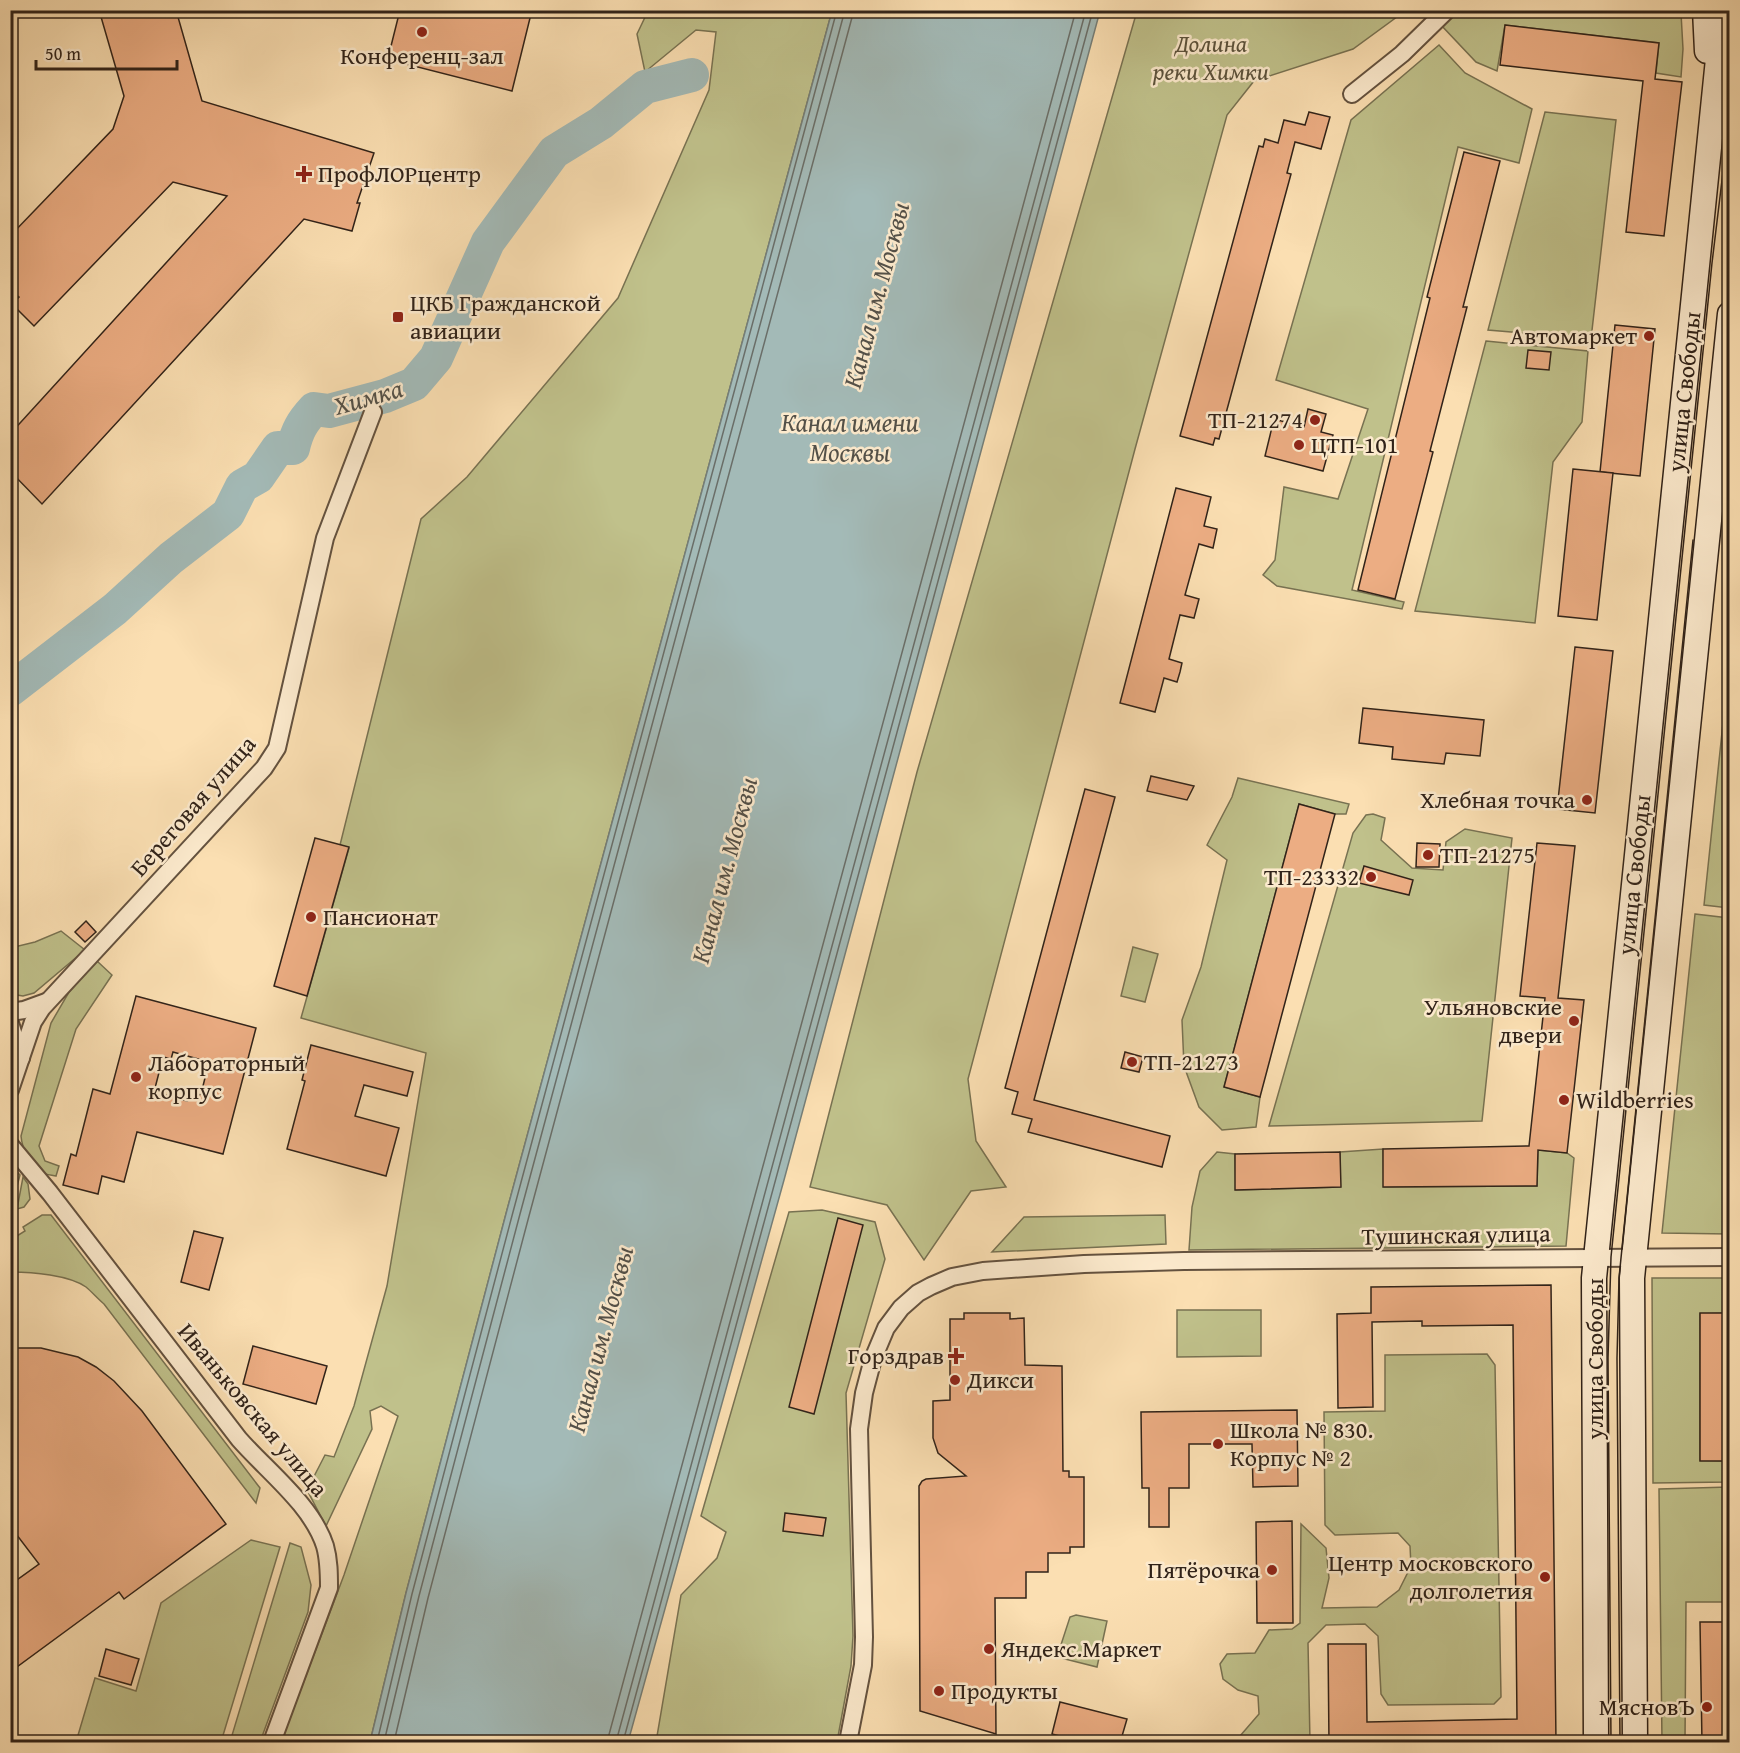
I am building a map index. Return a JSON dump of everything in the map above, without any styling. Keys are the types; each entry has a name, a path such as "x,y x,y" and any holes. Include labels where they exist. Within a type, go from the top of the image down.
{"main road":[{"path":"1705,10 1711,123"},
{"name":"улица Свободы","path":"1596,1743 1594,1315 1596,1257 1723,10"},
{"name":"улица Свободы","path":"1635,1743 1631,1326 1634,1257 1730,314"}],"street":[{"path":"1352,94 1402,54 1447,10"},
{"name":"Береговая улица","path":"10,1090 33,1022 46,1002 264,768 277,748 325,538 373,412"},
{"path":"10,1012 24,1010 46,1002"},
{"path":"10,1023 16,1070"},
{"name":"Иваньковская улица","path":"10,1145 50,1193 238,1439 290,1491 315,1523 322,1539 329,1567 329,1588 272,1743"},
{"name":"Тушинская улица","path":"848,1743 863,1665 860,1429 864,1393 873,1359 886,1328 901,1308 918,1293 952,1278 983,1271 1084,1264 1184,1261 1730,1257"}],"green space":[{"path":"648,11 832,11 507,1210 406,1593 370,1742 281,1742 344,1575 398,1416 381,1406 370,1411 372,1429 326,1526 307,1490 325,1455 334,1457 354,1406 387,1286 426,1053 301,1018 349,848 340,845 421,519 467,477 618,298 709,90 716,32 696,30 645,72 637,34"},
{"name":"Долина реки Химки","path":"1137,11 1405,11 1353,49 1254,81 1227,115 1135,449 968,1079 976,1141 1006,1187 971,1191 924,1260 887,1205 810,1187 917,772"},
{"path":"1459,11 1679,11 1683,49 1681,77 1656,73 1659,43 1505,25 1497,71 1476,62 1441,25"},
{"path":"1439,45 1465,73 1532,109 1519,163 1458,147 1352,590 1404,602 1402,609 1277,586 1263,575 1275,560 1284,487 1338,499 1368,409 1276,380 1351,120"},
{"path":"1545,112 1616,120 1591,339 1488,330"},
{"path":"1486,341 1588,351 1582,422 1553,462 1535,623 1415,611"},
{"path":"1729,665 1729,908 1704,905"},
{"path":"1238,778 1349,804 1346,814 1335,814 1299,804 1224,1087 1260,1097 1256,1127 1222,1130 1199,1107 1184,1066 1182,1020 1201,967 1227,860 1207,845 1232,797"},
{"path":"1373,814 1385,818 1381,840 1412,868 1443,870 1446,842 1465,829 1512,838 1482,1121 1269,1126 1353,833 1366,815"},
{"path":"1695,914 1729,918 1730,1113 1726,1141 1730,1142 1729,1234 1662,1233"},
{"path":"61,931 85,950 34,993 23,996 11,994 10,948 35,942"},
{"path":"1133,947 1158,954 1145,1002 1121,996"},
{"path":"97,961 112,975 76,1029 39,1146 45,1161 59,1166 56,1176 46,1174 30,1161 21,1136 51,1023 69,992"},
{"path":"1383,1149 1384,1187 1537,1186 1538,1150 1567,1153 1574,1158 1566,1246 1189,1250 1192,1207 1200,1171 1217,1152 1235,1154 1236,1190 1340,1187 1340,1152"},
{"path":"10,1165 20,1175 11,1209 10,1209"},
{"path":"23,1177 28,1184 30,1199 24,1207 17,1209"},
{"path":"822,1210 875,1222 885,1259 846,1393 853,1636 851,1666 837,1742 656,1742 681,1595 717,1558 726,1532 701,1516 789,1212"},
{"path":"42,1215 51,1215 260,1488 256,1503 104,1304 86,1287 60,1277 11,1272 11,1234 14,1232 17,1236 25,1231 23,1227"},
{"path":"1165,1215 1166,1244 992,1252 1024,1217"},
{"path":"1652,1278 1729,1278 1729,1313 1700,1314 1700,1460 1729,1461 1729,1482 1653,1483"},
{"path":"1177,1310 1261,1310 1261,1356 1177,1357"},
{"path":"1487,1354 1495,1365 1501,1697 1494,1704 1388,1705 1381,1694 1378,1636 1365,1624 1326,1625 1308,1643 1310,1742 1241,1742 1240,1736 1259,1714 1258,1696 1238,1690 1223,1679 1220,1664 1227,1654 1255,1653 1269,1630 1292,1629 1300,1623 1301,1524 1326,1548 1329,1578 1322,1608 1377,1607 1399,1590 1411,1566 1410,1546 1398,1533 1335,1535 1325,1525 1324,1412 1385,1411 1385,1355"},
{"path":"1729,1487 1729,1602 1686,1602 1685,1742 1662,1742 1659,1489"},
{"path":"251,1540 280,1547 221,1742 76,1742 95,1678 136,1691 161,1603"},
{"path":"290,1543 301,1547 311,1585 308,1612 260,1742 230,1742"},
{"path":"1076,1615 1107,1621 1097,1667 1057,1657 1070,1617"}],"water":[{"name":"Канал имени Москвы","path":"832,11 1100,11 784,1180 628,1742 370,1742 406,1593 507,1210"}],"building":[{"path":"99,10 176,10 202,101 374,153 357,203 360,203 352,231 304,219 42,504 10,471 10,434 227,196 173,182 34,326 12,304 19,297 10,290 10,236 113,129 124,96"},
{"path":"400,10 532,10 512,91 402,63 403,58 389,54"},
{"path":"1505,25 1659,43 1655,79 1682,82 1664,236 1626,232 1643,81 1500,65"},
{"path":"1309,112 1330,117 1321,149 1295,142 1287,173 1291,174 1219,439 1215,438 1213,445 1180,436 1259,146 1263,147 1265,139 1278,143 1284,120 1305,125"},
{"path":"1464,152 1500,161 1463,307 1467,307 1430,451 1433,452 1395,599 1358,590 1430,298 1427,297"},
{"path":"1615,325 1655,329 1640,476 1600,472"},
{"path":"1528,350 1551,352 1549,370 1526,368"},
{"name":"ЦТП-101","path":"1308,409 1326,414 1321,432 1333,435 1323,471 1265,456 1274,419 1304,427"},
{"path":"1573,469 1613,473 1597,620 1558,616"},
{"path":"1176,488 1211,497 1204,526 1217,529 1213,548 1199,544 1185,595 1199,599 1194,618 1180,615 1169,659 1182,663 1180,672 1177,682 1164,678 1155,712 1120,703"},
{"path":"1575,647 1613,651 1595,813 1557,809"},
{"path":"1363,708 1484,720 1480,756 1446,753 1444,764 1392,759 1393,747 1359,743"},
{"path":"1151,776 1194,786 1187,800 1147,791"},
{"path":"1085,789 1115,797 1034,1100 1170,1136 1162,1167 1028,1132 1032,1119 1012,1114 1018,1092 1005,1088"},
{"path":"1299,804 1335,814 1260,1097 1224,1087"},
{"name":"Пансионат","path":"315,838 349,847 307,996 274,986"},
{"name":"ТП-21275","path":"1417,843 1440,844 1439,867 1416,867"},
{"path":"1537,843 1575,846 1558,998 1584,1000 1567,1153 1538,1150 1537,1186 1383,1187 1383,1149 1529,1146 1545,998 1520,996"},
{"path":"1364,866 1413,880 1409,895 1359,883"},
{"path":"86,921 96,932 85,942 75,932"},
{"name":"Лабораторный корпус","path":"136,996 256,1028 223,1154 137,1132 124,1182 102,1176 98,1194 63,1185 71,1154 76,1156 93,1089 110,1094","holes":["173,1052 209,1062 201,1094 187,1101 154,1092 163,1057 171,1059"]},
{"path":"311,1045 413,1072 407,1096 364,1085 355,1116 399,1128 386,1176 287,1149 305,1081 302,1080"},
{"name":"ТП-21273","path":"1125,1052 1143,1057 1139,1072 1121,1068"},
{"path":"1340,1152 1341,1187 1235,1190 1235,1154"},
{"path":"838,1218 863,1225 814,1414 789,1407"},
{"path":"194,1231 223,1238 209,1290 181,1282"},
{"path":"1551,1285 1556,1743 1329,1743 1328,1644 1366,1644 1367,1722 1517,1719 1513,1325 1422,1326 1422,1321 1372,1322 1373,1407 1338,1408 1337,1314 1371,1313 1371,1287"},
{"path":"964,1313 1010,1313 1010,1319 1024,1318 1025,1365 1062,1366 1063,1471 1069,1471 1069,1477 1084,1477 1084,1547 1070,1547 1070,1553 1048,1553 1048,1572 1026,1572 1026,1598 995,1598 996,1734 920,1711 919,1486 926,1479 966,1476 938,1453 933,1438 933,1401 950,1400 950,1319 964,1319"},
{"path":"1700,1313 1730,1313 1730,1461 1700,1461"},
{"path":"253,1346 327,1366 316,1404 243,1384"},
{"path":"41,1348 78,1357 114,1381 142,1411 226,1524 124,1599 119,1592 10,1672 10,1585 39,1564 10,1526 10,1349"},
{"path":"1297,1410 1298,1486 1253,1487 1252,1444 1189,1444 1189,1488 1169,1488 1169,1527 1149,1527 1149,1488 1142,1488 1141,1412"},
{"path":"785,1513 826,1518 823,1536 783,1531"},
{"path":"1292,1521 1293,1623 1257,1623 1256,1522"},
{"path":"1700,1622 1730,1622 1730,1743 1702,1743"},
{"path":"106,1649 139,1659 131,1685 99,1676"},
{"path":"1060,1702 1127,1719 1120,1743 1086,1743 1052,1734"}],"waterway":[{"name":"Химка","path":"10,690 115,609 171,558 228,514 242,486 258,477 278,448 293,448 300,427 314,409 329,411 385,396 414,384 436,358 488,242 554,152 601,123 645,87 692,75"}],"tram line":[{"path":"1611,1742 1608,1358 1611,1257 1712,263 1730,114"},
{"path":"1620,1742 1617,1358 1619,1278 1693,540"}],"place":[{"name":"Конференц-зал","path":"422,32"},
{"name":"ПрофЛОРцентр","path":"304,174"},
{"name":"ЦКБ Гражданской авиации","path":"398,317"},
{"name":"Автомаркет","path":"1649,336"},
{"name":"ТП-21274","path":"1315,420"},
{"name":"ЦТП-101","path":"1299,445"},
{"name":"Хлебная точка","path":"1587,800"},
{"name":"ТП-21275","path":"1428,855"},
{"name":"ТП-23332","path":"1371,877"},
{"name":"Пансионат","path":"311,917"},
{"name":"Ульяновские двери","path":"1574,1021"},
{"name":"ТП-21273","path":"1132,1062"},
{"name":"Лабораторный корпус","path":"136,1077"},
{"name":"Wildberries","path":"1564,1100"},
{"name":"Горздрав","path":"956,1356"},
{"name":"Дикси","path":"955,1380"},
{"name":"Школа № 830. Корпус № 2","path":"1218,1444"},
{"name":"Пятёрочка","path":"1272,1570"},
{"name":"Центр московского долголетия","path":"1545,1577"},
{"name":"Яндекс.Маркет","path":"989,1649"},
{"name":"Продукты","path":"939,1691"},
{"name":"МясновЪ","path":"1707,1707"}],"water label":[{"name":"Канал им. Москвы","path":"876,295"},
{"name":"Канал им. Москвы","path":"724,870"},
{"name":"Канал им. Москвы","path":"600,1339"}]}
